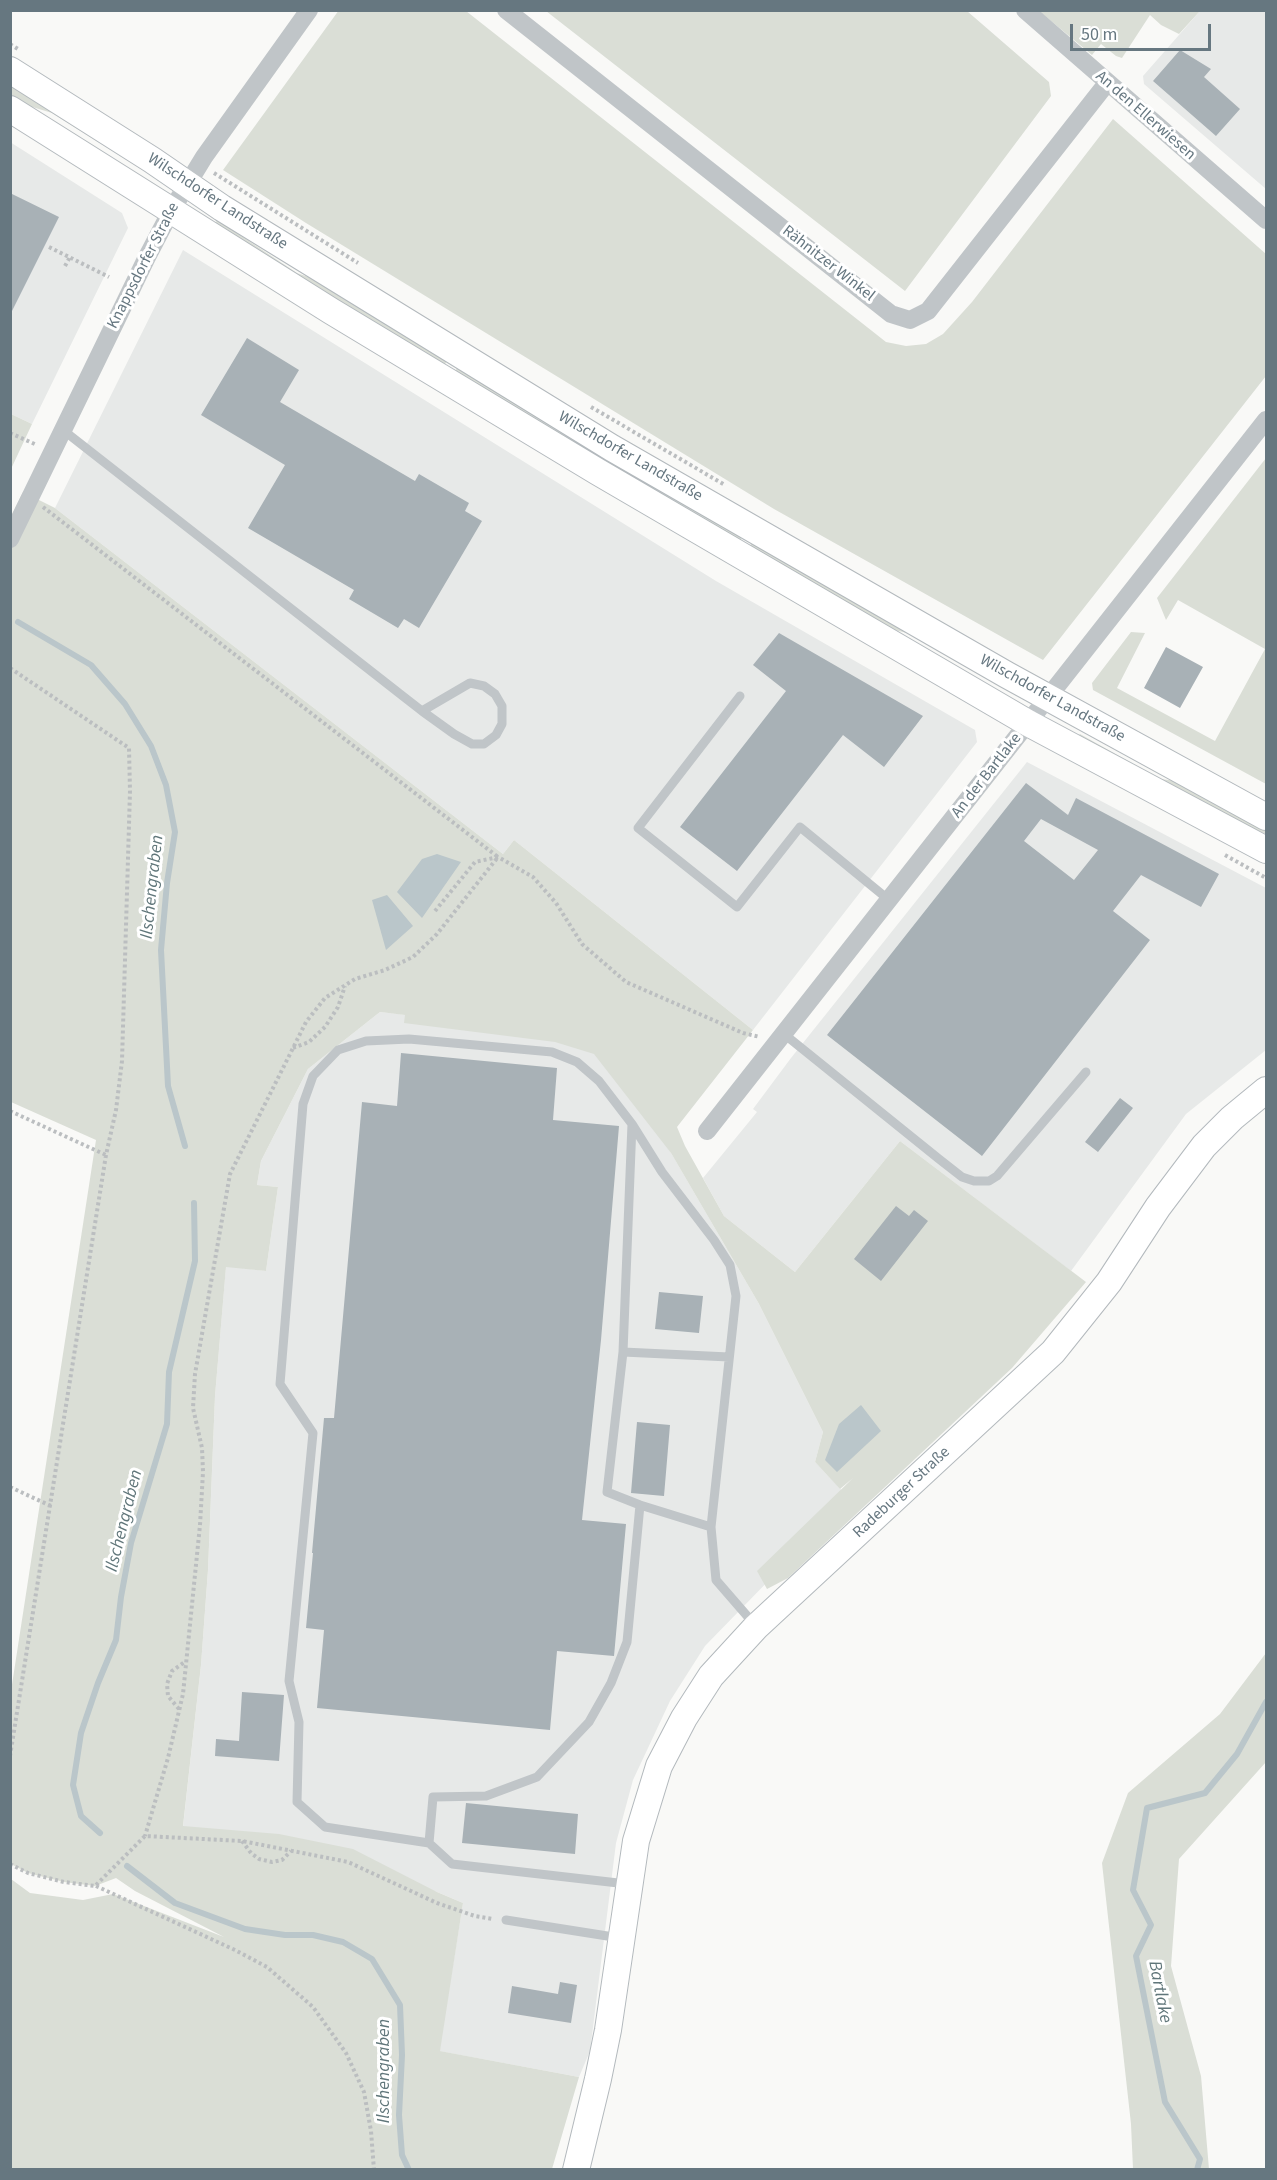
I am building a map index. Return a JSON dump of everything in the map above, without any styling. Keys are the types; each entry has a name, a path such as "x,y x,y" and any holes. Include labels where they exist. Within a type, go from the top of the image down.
{"main road":[{"name":"Wilschdorfer Landstraße","path":"15,60 152,160 193,174 397,317 612,448 1048,698 1266,817"},
{"name":"Wilschdorfer Landstraße","path":"10,109 331,311 598,472 1028,723 1266,850"},
{"name":"Radeburger Straße","path":"576,2169 608,2030 636,1841 659,1766 684,1718 711,1676 756,1627 1053,1352 1109,1281 1158,1207 1204,1146 1232,1118 1266,1090"}],"street":[{"name":"Knappsdorfer Straße","path":"10,539 171,211 193,174 309,10"},
{"name":"Rähnitzer Winkel","path":"506,10 891,314 910,320 928,311 1107,82"},
{"name":"An den Ellerwiesen","path":"1025,10 1266,220"},
{"name":"An der Bartlake","path":"707,1131 1266,420"}],"lane":[{"path":"63,430 422,711 454,734 472,744 484,744 496,735 502,724 501,706 495,694 484,686 470,683 422,711"},
{"path":"740,696 638,828 737,907 800,827 889,900"},
{"path":"781,1037 962,1177 974,1181 989,1181 997,1176 1086,1072"},
{"path":"628,1884 452,1864 429,1843 325,1827 297,1802 298,1722 289,1681 313,1433 280,1384 303,1104 313,1076 338,1050 366,1041 409,1039 552,1052 577,1062 599,1081 632,1124 662,1172 714,1240 730,1265 736,1296 711,1527 716,1580 756,1627"},
{"path":"632,1124 622,1352 607,1492 711,1527"},
{"path":"622,1352 729,1357"},
{"path":"429,1843 433,1797 486,1796 537,1777 589,1722 610,1683 627,1642 640,1505"},
{"path":"506,1920 620,1938"}],"path":[{"path":"10,44 15,60"},
{"path":"193,174 361,265"},
{"path":"49,247 109,277"},
{"path":"65,266 70,257"},
{"path":"587,405 726,486"},
{"path":"10,433 52,452"},
{"path":"30,499 49,510 498,857 533,877 556,903 582,944 626,982 743,1034 781,1037"},
{"path":"10,668 129,748 122,1061 116,1110 106,1155 10,1756"},
{"path":"435,911 475,862 498,857"},
{"path":"95,1886 145,1836 168,1758 179,1709 200,1524 203,1472 202,1448 193,1408 195,1374 230,1174 306,1022 325,998 355,979 385,970 413,957 437,934 498,857"},
{"path":"293,1048 309,1042 325,1027 338,1007 345,986"},
{"path":"10,1111 106,1155"},
{"path":"10,1487 51,1506"},
{"path":"179,1709 168,1696 167,1684 172,1671 186,1660"},
{"path":"145,1836 242,1841 348,1862 437,1903 476,1916 506,1920"},
{"path":"242,1841 259,1859 272,1862 282,1860 291,1851"},
{"path":"10,1863 28,1873 64,1882 95,1886 236,1950 267,1967 313,2007 346,2053 364,2092 371,2131 374,2169"}],"shaded area":[{"path":"339,10 466,11 886,342 906,346 926,344 943,334 972,302 1113,119 1266,254 1266,376 1043,660 774,509 223,170"},
{"path":"546,11 967,11 1049,82 1051,96 905,291"},
{"path":"1039,11 1200,11 1179,34 1161,25 1150,15 1122,58 1101,44 1092,55"},
{"path":"1200,11 1266,11 1266,189 1144,84 1143,76"},
{"path":"10,80 144,164 141,169 52,113 26,105 11,96"},
{"path":"10,142 122,213 128,228 32,424 11,414"},
{"path":"217,220 297,273 328,284 448,359 444,366 317,292 215,224"},
{"path":"183,250 716,581 975,730 977,742 753,1030 514,840 503,854 55,508"},
{"path":"459,365 743,535 738,544 454,373"},
{"path":"11,414 32,424 11,469"},
{"path":"1266,458 1266,784 1093,690 1092,683 1131,632 1145,633 1117,688 1215,741 1265,649 1178,600 1166,620 1157,598"},
{"path":"23,492 55,508 503,854 514,840 753,1030 677,1127 724,1216 795,1272 900,1141 1086,1282 1012,1368 788,1578 767,1589 757,1571 853,1478 840,1489 815,1462 823,1432 759,1304 671,1153 594,1054 555,1042 404,1023 405,1015 380,1012 308,1069 261,1161 257,1185 278,1187 266,1271 226,1267 215,1396 208,1570 201,1665 183,1826 279,1834 353,1849 463,1903 440,2051 579,2077 552,2169 11,2169 11,1879 30,1893 83,1900 113,1894 224,1937 135,1891 116,1878 95,1886 64,1882 28,1873 11,1864 11,1691 96,1140 11,1102 10,518"},
{"path":"753,541 998,678 995,683 907,633 882,627 748,549"},
{"path":"1080,734 1160,779 1177,781 1266,828 1266,834 1077,737"},
{"path":"1027,762 1266,888 1266,1050 1186,1114 1071,1271 900,1141 795,1272 724,1216 703,1178 757,1112 753,1109 791,1058"},
{"path":"437,854 461,862 422,918 397,892 422,859"},
{"path":"387,895 413,926 386,950 372,900"},
{"path":"380,1012 603,1036 759,1304 823,1432 815,1462 849,1498 705,1646 670,1701 633,1780 616,1843 590,2051 579,2077 439,2051 463,1903 437,1892 183,1827 201,1665 208,1570 215,1396 226,1266 266,1271 278,1187 257,1185 261,1161 308,1069"},
{"path":"861,1405 881,1431 837,1472 825,1460 839,1424"},
{"path":"1266,1653 1266,1762 1179,1859 1171,1966 1201,2076 1209,2169 1133,2169 1131,2124 1102,1863 1128,1793 1220,1714"}],"building":[{"path":"1180,50 1211,69 1204,77 1240,109 1216,136 1153,81"},
{"path":"10,193 59,217 10,315"},
{"path":"247,338 299,370 280,402 415,481 419,474 469,503 465,511 482,521 419,628 404,619 398,628 349,599 354,590 248,528 285,465 201,415"},
{"path":"779,633 923,716 884,767 843,735 737,871 680,827 786,691 753,665"},
{"path":"1166,647 1203,667 1180,708 1144,688"},
{"path":"1026,783 1068,815 1076,798 1219,874 1201,907 1141,875 1113,911 1150,940 982,1156 827,1035","holes":["1041,819 1098,850 1074,880 1024,841"]},
{"path":"401,1053 557,1068 553,1120 619,1126 601,1340 582,1520 626,1524 614,1656 557,1651 550,1730 317,1708 324,1630 306,1628 324,1418 334,1418 362,1102 397,1106"},
{"path":"1120,1098 1133,1108 1098,1152 1085,1142"},
{"path":"896,1206 909,1216 914,1210 928,1221 881,1281 854,1259"},
{"path":"659,1292 703,1296 699,1333 655,1329"},
{"path":"637,1422 670,1425 664,1496 631,1493"},
{"path":"242,1692 284,1695 279,1761 215,1756 216,1739 239,1741"},
{"path":"466,1803 578,1814 575,1854 462,1843"},
{"path":"560,1982 577,1985 571,2023 508,2013 512,1986 558,1994"}],"waterway":[{"name":"Ilschengraben","path":"18,622 91,665 125,704 151,746 166,785 175,832 167,883 161,950 168,1086 185,1146"},
{"name":"Ilschengraben","path":"100,1833 81,1816 73,1785 81,1733 116,1640 131,1543 167,1424 169,1372 195,1261 194,1203"},
{"name":"Bartlake","path":"1197,2170 1200,2159 1165,2102 1136,1956 1151,1925 1133,1890 1147,1808 1205,1793 1237,1754 1266,1702"},
{"name":"Ilschengraben","path":"127,1866 175,1903 245,1929 285,1935 313,1935 343,1942 372,1959 400,2005 402,2055 399,2115 402,2155 409,2170"}]}
